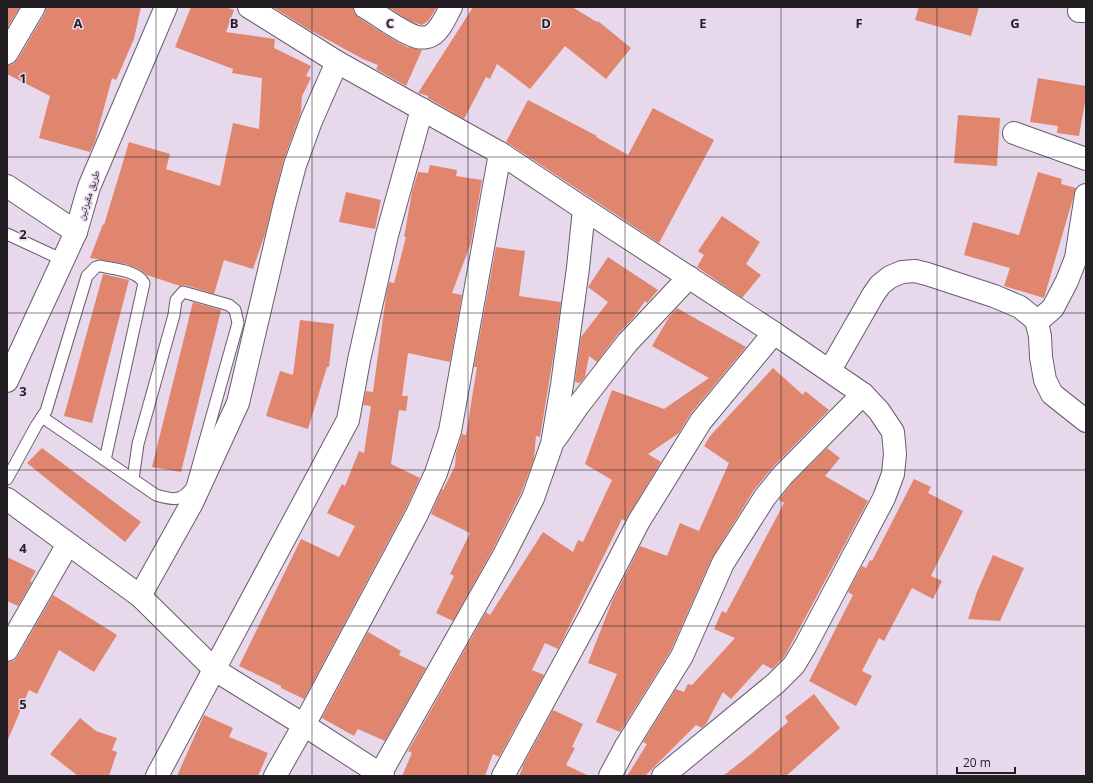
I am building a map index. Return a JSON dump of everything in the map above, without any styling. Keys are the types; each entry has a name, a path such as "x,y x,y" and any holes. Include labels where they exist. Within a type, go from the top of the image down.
{"street":[{"path":"7,53 34,7"},
{"name":"طريق مقبرتين","path":"7,381 76,232 89,187 166,7"},
{"path":"249,7 337,62 500,153 774,333 863,394 879,410 893,432 895,454 893,474 884,498 806,645 794,664 776,683 662,776"},
{"path":"365,7 408,33 426,38 432,35 440,26 452,7"},
{"path":"140,596 192,503 238,403 295,165 311,121 337,62"},
{"path":"157,776 348,420 359,360 387,235 422,109"},
{"path":"1014,133 1086,159"},
{"path":"275,776 414,521 436,473 450,430 500,153"},
{"path":"7,186 76,232"},
{"path":"1037,322 1053,308 1067,281 1076,258 1086,195"},
{"path":"7,499 140,596 214,670 304,725 381,775 520,526 533,498 552,444 571,327 584,209"},
{"path":"830,370 880,285 890,277 902,272 915,271 928,274 1020,306 1036,320 1040,336 1041,357 1045,380 1052,394 1086,421"},
{"path":"552,444 578,406 627,342 689,277"},
{"path":"503,776 591,614 639,521 701,422 774,333"},
{"path":"610,776 626,746 682,656 723,563 765,497 782,476 863,394"},
{"path":"7,650 68,544"}],"lane":[{"path":"7,234 63,260"},
{"path":"7,479 46,411 87,276 96,267 100,266 135,274 139,276 144,283 105,460"},
{"path":"42,417 156,495 176,499 186,495 192,487 238,323 235,310 229,305 183,292 176,300 174,315 138,444 133,479"}],"building":[{"path":"7,7 20,7 7,28"},
{"path":"46,7 141,7 134,39 116,80 112,78 95,141 90,152 39,138 50,96 7,74 7,65 13,64 18,59 45,13"},
{"path":"191,7 225,7 234,10 226,32 275,39 274,48 311,66 306,76 311,78 302,96 301,112 283,162 265,234 253,269 224,260 214,294 185,285 180,286 147,275 139,269 126,264 90,258 103,224 104,225 129,142 170,154 166,169 220,186 233,123 259,129 262,78 232,73 233,69 175,47"},
{"path":"273,7 353,7 354,13 359,18 391,38 407,47 422,50 406,86 376,69 378,65 363,59 308,29"},
{"path":"388,7 437,7 428,21 422,25 410,21"},
{"path":"473,7 572,7 597,22 598,21 631,48 606,79 565,46 530,89 497,64 490,79 486,77 464,119 428,98 428,96 418,93"},
{"path":"919,7 979,7 971,36 915,20"},
{"path":"1038,78 1086,86 1086,96 1079,136 1057,133 1058,126 1030,122"},
{"path":"528,100 597,136 596,137 628,155 653,108 714,140 659,243 506,142"},
{"path":"958,115 1000,118 997,166 954,163"},
{"path":"430,165 457,170 456,176 482,180 471,243 452,293 462,295 450,362 408,353 402,396 408,396 406,411 399,410 391,464 420,478 406,508 304,699 239,666 301,539 339,557 355,526 327,513 342,484 345,486 359,451 364,453 371,406 363,405 366,391 373,392 389,282 394,283 406,237 404,237 412,192 418,172 428,173"},
{"path":"1038,172 1062,179 1061,184 1076,188 1044,298 1004,286 1010,268 964,255 973,222 1019,235"},
{"path":"346,192 381,200 375,229 339,222"},
{"path":"722,216 760,242 746,264 761,275 742,298 697,267 704,255 698,251"},
{"path":"496,247 525,251 519,296 561,302 540,437 536,436 534,459 521,493 492,551 453,621 436,613 454,576 450,574 470,533 431,514 442,489 443,490 455,466 456,453 462,434 466,435 477,367 474,367"},
{"path":"608,257 658,290 647,303 645,301 597,362 589,356 585,377 580,383 575,382 581,337 608,302 588,287"},
{"path":"103,274 129,280 92,423 64,416"},
{"path":"193,302 221,310 181,472 152,467"},
{"path":"677,308 746,347 691,413 679,433 648,454 661,462 625,521 622,519 558,649 545,643 532,670 544,675 499,757 493,754 485,776 402,776 412,753 408,751 486,612 490,615 543,532 573,552 578,540 583,542 612,480 585,464 612,390 664,409 709,378 652,346 669,317"},
{"path":"300,320 334,324 329,367 327,367 308,429 266,416 280,371 293,375"},
{"path":"773,368 803,395 805,391 829,410 773,467 754,490 712,558 671,650 620,732 596,722 617,674 588,663 612,601 640,546 667,556 680,523 699,531 729,463 704,446 710,436"},
{"path":"42,448 141,522 125,542 27,463"},
{"path":"827,448 840,458 825,476 868,501 784,657 772,669 763,664 731,699 723,692 706,724 702,728 696,725 645,776 627,776 647,744 643,742 676,689 684,692 688,684 692,685 735,638 714,629 722,611 726,613 784,503 779,500 791,484"},
{"path":"914,479 931,487 928,493 963,511 931,576 942,581 933,599 912,588 884,641 879,638 862,671 872,676 856,706 809,681 853,595 848,592 862,566 866,568 870,560 872,561"},
{"path":"993,555 1024,568 1000,621 968,619 977,592"},
{"path":"7,557 36,571 30,581 32,582 18,606 7,601"},
{"path":"53,595 117,635 94,672 59,650 37,694 29,690 7,742 7,662 14,661 18,656"},
{"path":"368,632 401,651 399,655 426,668 385,741 358,729 354,736 322,718"},
{"path":"814,694 840,728 786,776 723,776 788,722 785,717"},
{"path":"553,710 583,724 572,747 575,748 566,765 589,776 519,776 522,767"},
{"path":"204,715 233,728 229,737 268,753 258,776 177,776"},
{"path":"80,718 96,731 117,738 112,750 117,752 109,776 78,776 50,754"}]}
